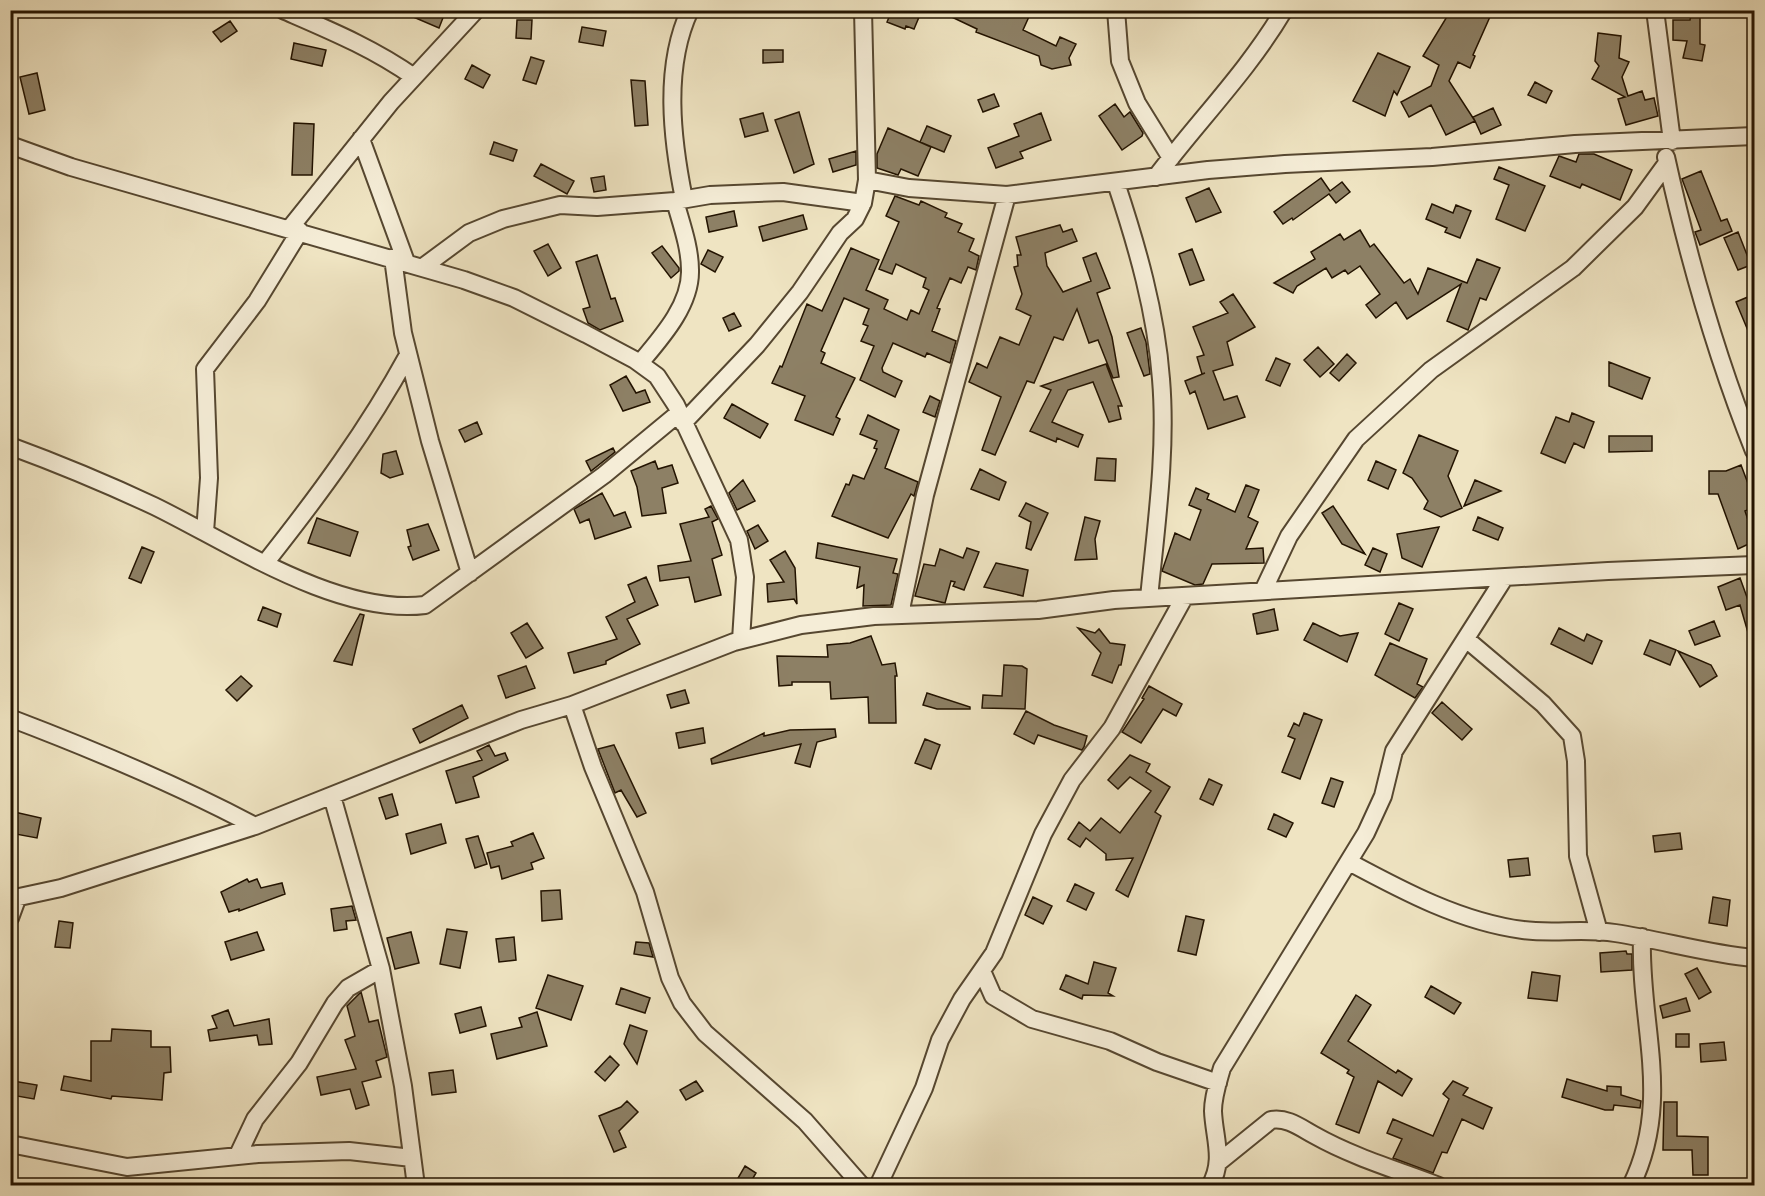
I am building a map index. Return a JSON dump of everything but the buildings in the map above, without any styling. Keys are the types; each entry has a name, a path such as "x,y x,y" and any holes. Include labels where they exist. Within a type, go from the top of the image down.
{"street":[{"path":"283,10 366,47 414,77"},
{"path":"205,532 209,478 205,369 257,301 296,230 361,139 476,10"},
{"path":"640,363 664,335 687,288 690,270 680,200 673,84 679,41 690,10"},
{"path":"10,446 152,506 329,591 401,608 424,605 681,418 757,345 800,292 840,233 855,219 862,203 867,180 863,10"},
{"path":"1116,10 1120,61 1137,103 1171,158"},
{"path":"1156,177 1255,54 1284,10"},
{"path":"1656,10 1667,163 1706,316 1730,390 1755,451"},
{"path":"867,180 919,189 1007,195 1285,164 1432,157 1575,144 1755,136"},
{"path":"361,139 400,260 403,333 470,573"},
{"path":"10,145 70,167 400,260 514,298 640,363 657,376 681,418 739,540 745,577 741,640"},
{"path":"1263,591 1289,536 1356,439 1431,370 1573,268 1635,207 1667,163"},
{"path":"1116,183 1150,306 1161,381 1162,423 1149,598"},
{"path":"423,267 469,233 503,219 560,205 597,207 680,200 710,195 783,192 862,203"},
{"path":"900,615 925,495 1007,195"},
{"path":"266,562 337,471 378,409 408,355"},
{"path":"10,918 14,899 92,878 255,826 521,720 572,705 741,640 801,625 900,615 1038,610 1149,598 1755,565"},
{"path":"1220,1162 1213,1112 1222,1068 1349,862 1383,796 1394,751 1505,577"},
{"path":"878,1185 924,1088 940,1040 962,999 994,953 1043,834 1072,780 1112,728 1185,596"},
{"path":"1466,639 1543,704 1572,736 1576,761 1578,856 1599,932"},
{"path":"572,705 593,767 645,892 670,978 682,1003 705,1033 805,1121 862,1185"},
{"path":"10,717 203,798 255,826"},
{"path":"332,796 381,969 403,1086 416,1185"},
{"path":"1349,862 1389,883 1481,922 1525,930 1599,932 1642,937 1714,954 1755,958"},
{"path":"1631,1185 1640,1167 1646,1142 1654,1077 1642,973 1642,937"},
{"path":"238,1155 255,1119 298,1063 335,1003 348,988 381,969"},
{"path":"982,971 993,996 1032,1020 1110,1041 1157,1062 1218,1083"},
{"path":"1210,1185 1220,1162 1271,1120 1278,1119 1298,1126 1341,1149 1439,1185"},
{"path":"10,1144 127,1167 153,1167 238,1155 349,1151 411,1158"}]}
